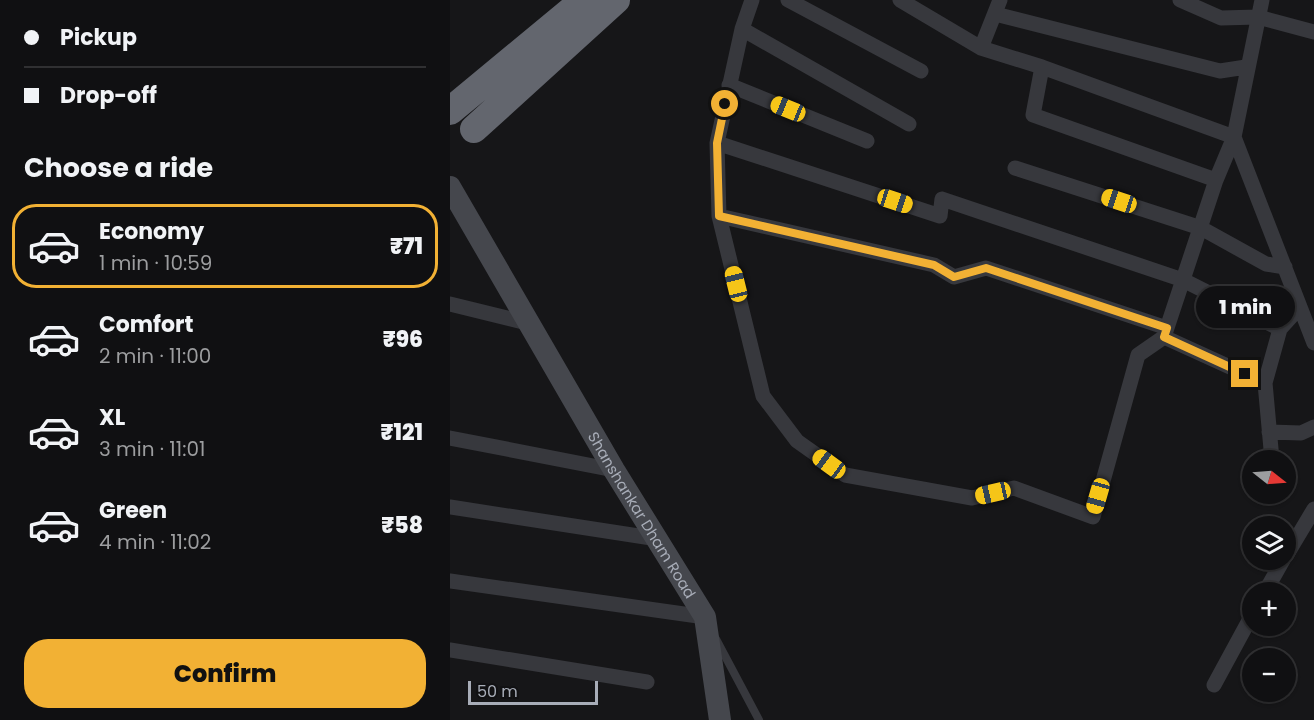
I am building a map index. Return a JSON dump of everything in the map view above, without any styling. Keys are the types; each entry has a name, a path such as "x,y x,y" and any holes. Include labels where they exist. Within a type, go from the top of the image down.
{"highway":[{"path":"455,106 583,11 616,0"},
{"path":"474,129 583,11"}],"street":[{"path":"752,0 742,29 717,143 719,216 763,396 797,441 845,475 972,498 1014,488 1092,517 1138,355 1165,332 1216,180 1234,137 1246,67 1262,0"},
{"path":"788,0 921,71"},
{"path":"900,0 981,48 1042,67 1234,137 1314,343"},
{"path":"1179,0 1221,18 1258,17 1314,32"},
{"path":"981,48 998,7 1220,71 1246,67"},
{"path":"742,29 909,124"},
{"path":"1042,67 1033,115 1216,180"},
{"path":"729,85 867,141"},
{"path":"717,143 940,216 942,199 1184,279 1280,328"},
{"path":"1015,168 1201,228 1266,264 1285,267"},
{"name":"Shanshankar Dham Road","path":"450,187 614,470 705,617 720,720"},
{"path":"719,216 934,265 954,277 986,268 1165,332 1265,383"},
{"path":"450,304 527,323"},
{"path":"1271,450 1265,383 1280,328 1300,307"},
{"path":"1269,432 1301,433 1314,427"},
{"path":"450,438 614,470"},
{"path":"450,507 658,539"},
{"path":"1296,538 1314,509"},
{"path":"450,580 705,617"},
{"path":"1214,686 1242,634"},
{"path":"450,650 646,682"}],"lane":[{"path":"705,617 759,720"}],"route":[{"path":"725,104 717,143 719,216 934,265 954,277 986,268 1167,328 1164,337 1245,374"}]}
